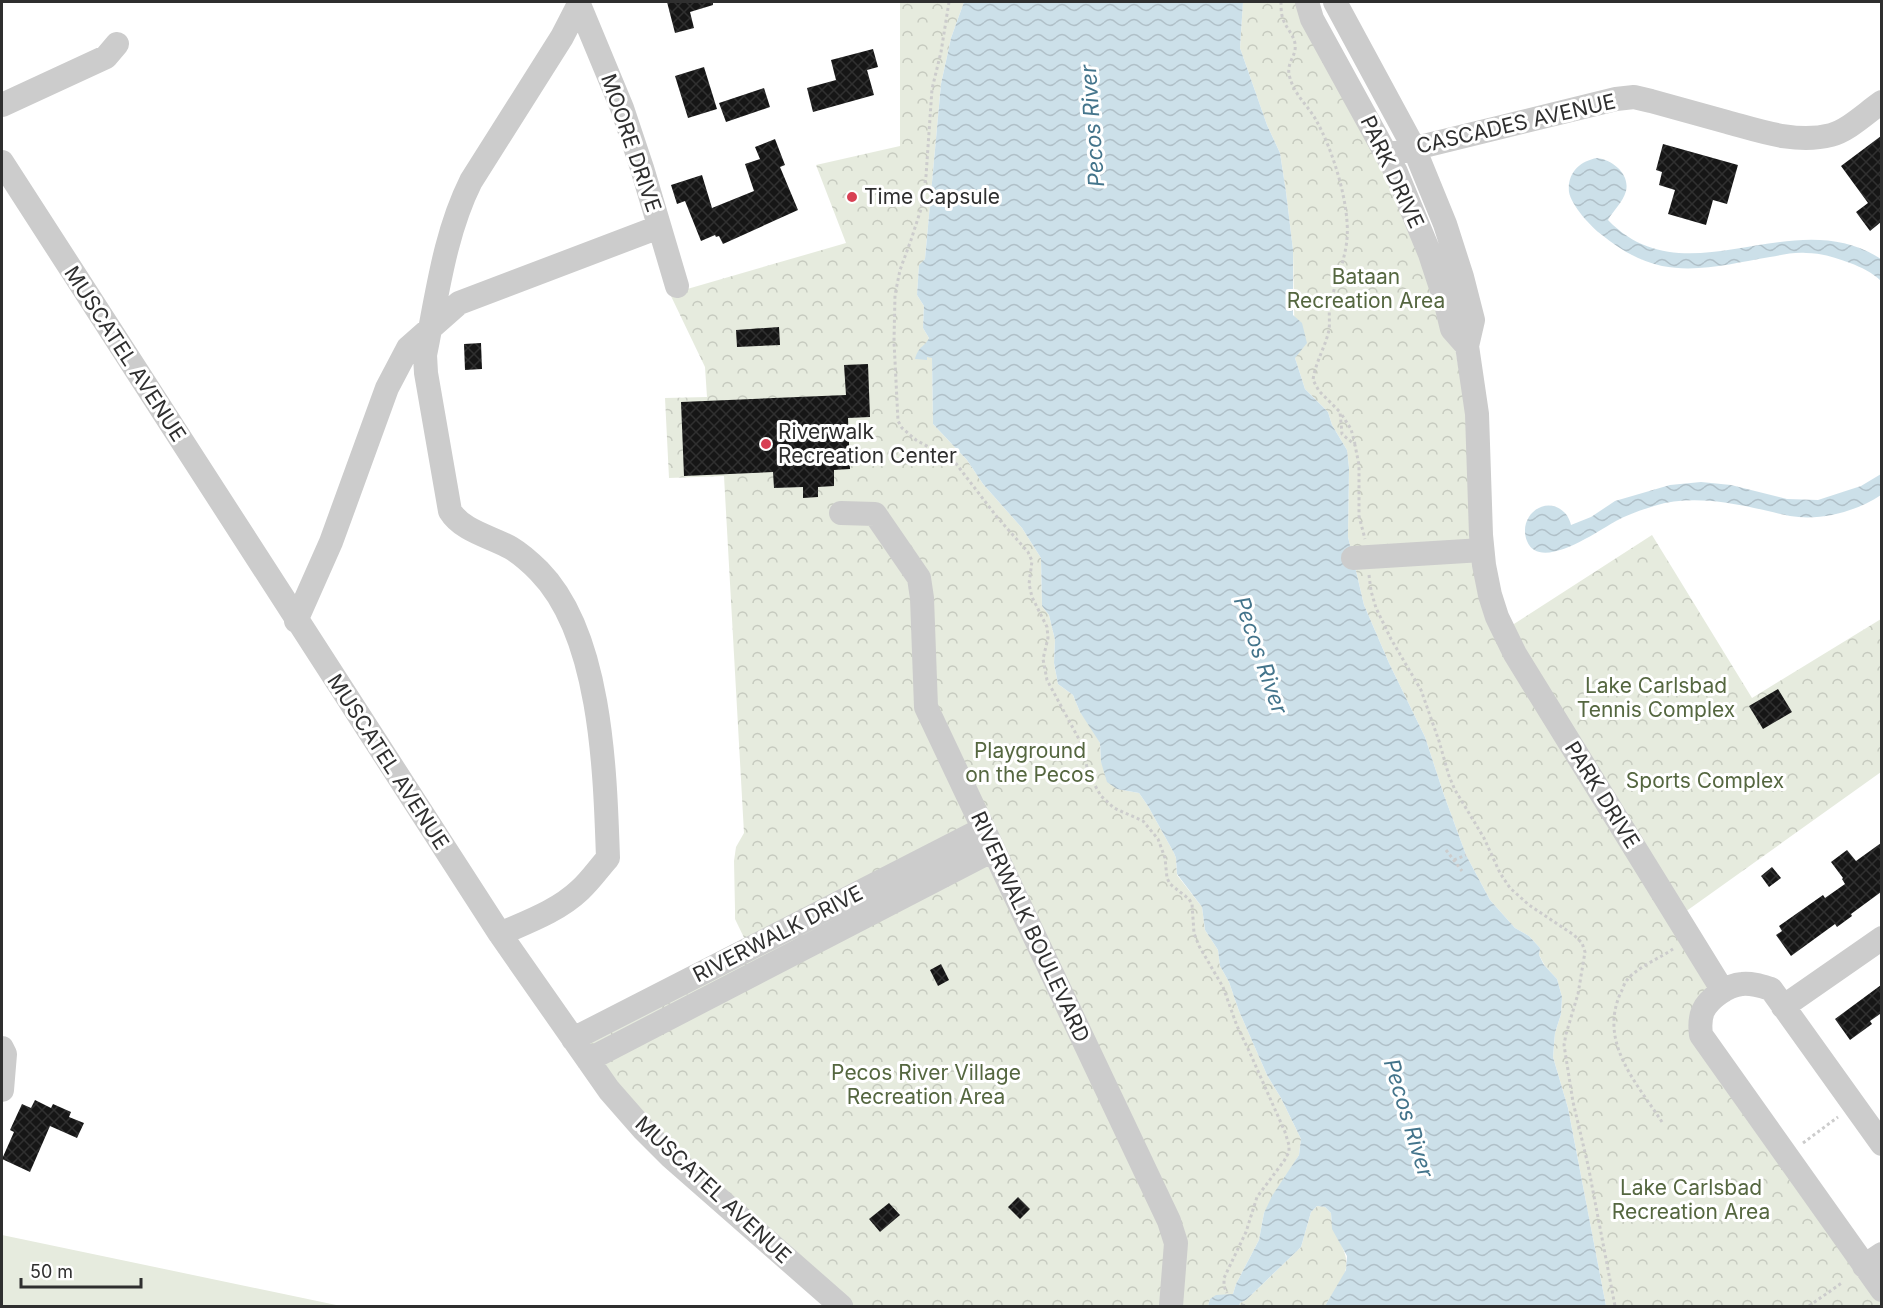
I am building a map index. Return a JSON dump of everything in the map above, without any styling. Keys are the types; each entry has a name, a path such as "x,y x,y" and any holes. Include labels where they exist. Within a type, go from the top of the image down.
{"street":[{"name":"PARK DRIVE","path":"1307,2 1312,20 1387,155 1430,254 1452,329 1467,345"},
{"name":"PARK DRIVE","path":"1335,2 1413,148 1445,224 1462,277 1473,320 1467,345 1477,414 1482,550 1490,596 1503,631 1722,991"},
{"name":"MOORE DRIVE","path":"579,3 622,108 677,286"},
{"path":"500,934 532,921 579,891 608,858 606,793 601,747 590,677 579,638 570,616 552,586 541,573 514,550 474,531 453,516 450,511 426,373 425,355 452,227 462,199 562,37 579,3"},
{"path":"2,105 106,57 117,44"},
{"name":"CASCADES AVENUE","path":"1387,155 1616,99 1634,97 1774,135 1798,138 1833,134 1881,102"},
{"name":"MUSCATEL AVENUE","path":"2,162 500,934 609,1090 671,1157 841,1306"},
{"path":"296,621 331,542 387,388 408,348 459,303 660,227"},
{"name":"RIVERWALK BOULEVARD","path":"841,513 875,514 919,578 922,598 926,707 1171,1227 1176,1243 1171,1306"},
{"path":"1360,558 1482,550"},
{"name":"RIVERWALK DRIVE","path":"573,1039 983,828"},
{"name":"RIVERWALK DRIVE","path":"588,1060 993,850"},
{"path":"1783,1007 1881,938"},
{"path":"758,944 769,966"},
{"path":"1881,1144 1874,1118 1783,1007 1771,989 1757,984 1740,984 1722,991 1703,1011 1700,1024 1701,1035 1873,1260 1881,1290"},
{"path":"2,1048 5,1054 2,1090"}],"path":[{"path":"949,2 932,89 928,158 922,200 914,232 900,270 895,295 894,341 898,422 916,440 954,461 997,517 1028,552 1032,561 1029,584 1032,597 1047,627 1048,638 1043,659 1047,680 1081,743 1089,775 1101,796 1114,808 1143,820 1158,839 1165,858 1167,878 1170,884 1192,904 1194,933 1199,946 1223,987 1237,1026 1285,1132 1289,1152 1257,1197 1246,1232 1224,1278 1227,1293"},
{"path":"1281,2 1282,17 1295,40 1296,51 1288,66 1292,83 1295,92 1316,120 1326,141 1336,170 1347,216 1347,240 1330,305 1329,333 1313,380 1319,391 1340,412 1351,429 1359,465 1359,516 1364,535 1360,558 1376,608 1421,690 1452,783 1484,837 1500,873 1518,896 1529,906 1574,935 1585,952 1578,994 1564,1045 1573,1102 1615,1306"},
{"path":"1340,412 1342,434 1355,446"},
{"path":"1446,850 1462,871"},
{"path":"1454,860 1466,855"},
{"path":"1662,1122 1622,1060 1614,1039 1612,1020 1616,1002 1627,980 1689,937"},
{"path":"1793,1145 1803,1143 1840,1115"},
{"path":"1809,1306 1843,1282"}],"green space":[{"name":"Pecos River Village Recreation Area","path":"900,2 964,2 951,38 941,84 925,259 919,266 917,295 924,306 923,328 929,338 927,357 932,357 933,424 967,460 983,484 1022,528 1041,558 1042,606 1049,615 1055,640 1054,663 1058,684 1073,695 1080,712 1093,729 1100,743 1101,762 1117,789 1139,793 1174,853 1177,875 1202,907 1205,930 1218,950 1220,966 1229,982 1239,1011 1267,1075 1301,1139 1299,1155 1264,1213 1259,1240 1233,1294 1210,1299 1208,1306 841,1306 703,1186 573,1039 749,948 735,919 734,861 736,847 744,833 724,476 669,478 665,398 707,397 705,367 670,294 846,243 816,165 900,146"},
{"path":"1243,2 1307,2 1336,60 1452,329 1503,631 1652,535 1752,698 1881,619 1881,772 1678,917 1723,991 1700,1024 1881,1290 1881,1306 1606,1306 1568,1108 1553,1057 1562,997 1557,979 1545,966 1539,955 1540,948 1529,936 1515,928 1490,900 1466,855 1425,737 1364,605 1348,537 1347,450 1332,425 1328,412 1305,389 1295,358 1293,250 1286,192 1280,153 1267,125 1240,48"},
{"path":"1317,1206 1325,1207 1331,1213 1333,1228 1343,1248 1346,1261 1343,1278 1325,1306 1239,1306 1301,1247 1311,1212"},
{"path":"2,1235 341,1306 2,1306"}],"water":[{"name":"Pecos River","path":"964,2 1243,2 1240,48 1267,125 1280,153 1286,192 1293,250 1293,315 1302,323 1307,343 1295,358 1305,389 1328,412 1332,425 1347,450 1348,537 1364,605 1425,737 1466,855 1490,900 1515,928 1529,936 1540,948 1539,955 1544,965 1557,979 1562,997 1553,1057 1568,1108 1606,1306 1325,1306 1346,1270 1347,1256 1332,1229 1331,1213 1325,1207 1317,1206 1311,1212 1301,1247 1246,1300 1239,1306 1208,1306 1210,1299 1216,1295 1233,1294 1259,1240 1264,1213 1272,1196 1299,1155 1301,1139 1267,1075 1239,1011 1229,982 1220,966 1218,950 1205,930 1202,907 1177,874 1174,853 1139,793 1117,789 1107,782 1101,762 1100,743 1080,712 1073,695 1058,684 1054,663 1055,640 1049,615 1042,606 1041,558 1022,528 983,484 967,460 933,424 932,358 915,359 918,351 929,338 923,328 924,306 917,295 919,265 925,259 941,84 951,38"},
{"path":"1597,158 1619,169 1627,185 1623,199 1608,220 1638,243 1671,252 1705,253 1812,240 1847,244 1881,259 1881,281 1854,265 1812,253 1792,253 1716,266 1689,268 1662,266 1637,258 1615,245 1598,231 1573,203 1569,192 1572,174 1580,165"},
{"path":"1881,474 1881,495 1860,506 1826,516 1790,516 1729,503 1691,500 1666,503 1634,513 1584,540 1556,551 1544,553 1534,550 1527,541 1525,532 1530,516 1542,506 1558,507 1566,514 1571,525 1591,517 1615,501 1670,485 1701,482 1731,485 1787,499 1818,500 1861,486"}],"building":[{"path":"667,2 713,2 713,5 690,12 694,28 675,33"},
{"path":"873,49 878,67 867,70 874,95 813,112 807,88 836,80 831,60"},
{"path":"704,67 717,109 688,118 675,76"},
{"path":"764,88 770,107 726,122 719,103"},
{"path":"1881,136 1881,222 1870,231 1856,212 1868,203 1841,166"},
{"path":"775,139 785,165 780,167 798,210 723,244 719,236 715,235 701,241 685,201 677,204 671,185 702,175 712,208 754,191 745,164 760,159 755,147"},
{"path":"1663,144 1738,165 1727,204 1713,200 1706,225 1668,214 1675,190 1659,185 1662,172 1656,170"},
{"path":"779,327 780,345 737,347 736,330"},
{"path":"481,343 482,369 465,370 464,344"},
{"name":"Riverwalk Recreation Center","path":"868,364 870,417 848,418 850,469 834,470 834,486 818,487 818,497 803,498 803,487 774,488 773,472 684,476 681,402 846,395 844,365"},
{"path":"1778,689 1792,712 1763,729 1749,706"},
{"path":"1881,843 1881,892 1837,927 1835,924 1791,956 1776,935 1782,931 1779,926 1823,895 1825,898 1845,884 1831,862 1847,850 1856,861"},
{"path":"1772,867 1781,878 1769,887 1761,876"},
{"path":"941,964 949,980 938,986 930,970"},
{"path":"1881,985 1881,1016 1880,1014 1870,1021 1872,1024 1850,1040 1835,1019"},
{"path":"35,1100 51,1108 53,1104 71,1112 69,1117 84,1123 77,1138 50,1126 30,1172 2,1159 14,1132 10,1130 22,1104 31,1108"},
{"path":"1018,1197 1030,1209 1020,1219 1008,1207"},
{"path":"889,1203 900,1215 880,1232 869,1219"}],"place":[{"name":"Time Capsule","path":"852,197"},
{"name":"Riverwalk Recreation Center","path":"766,444"}],"park label":[{"name":"Bataan Recreation Area","path":"1366,289"},
{"name":"Lake Carlsbad Tennis Complex","path":"1656,698"},
{"name":"Playground on the Pecos","path":"1030,763"},
{"name":"Sports Complex","path":"1705,781"},
{"name":"Lake Carlsbad Recreation Area","path":"1691,1200"}]}
